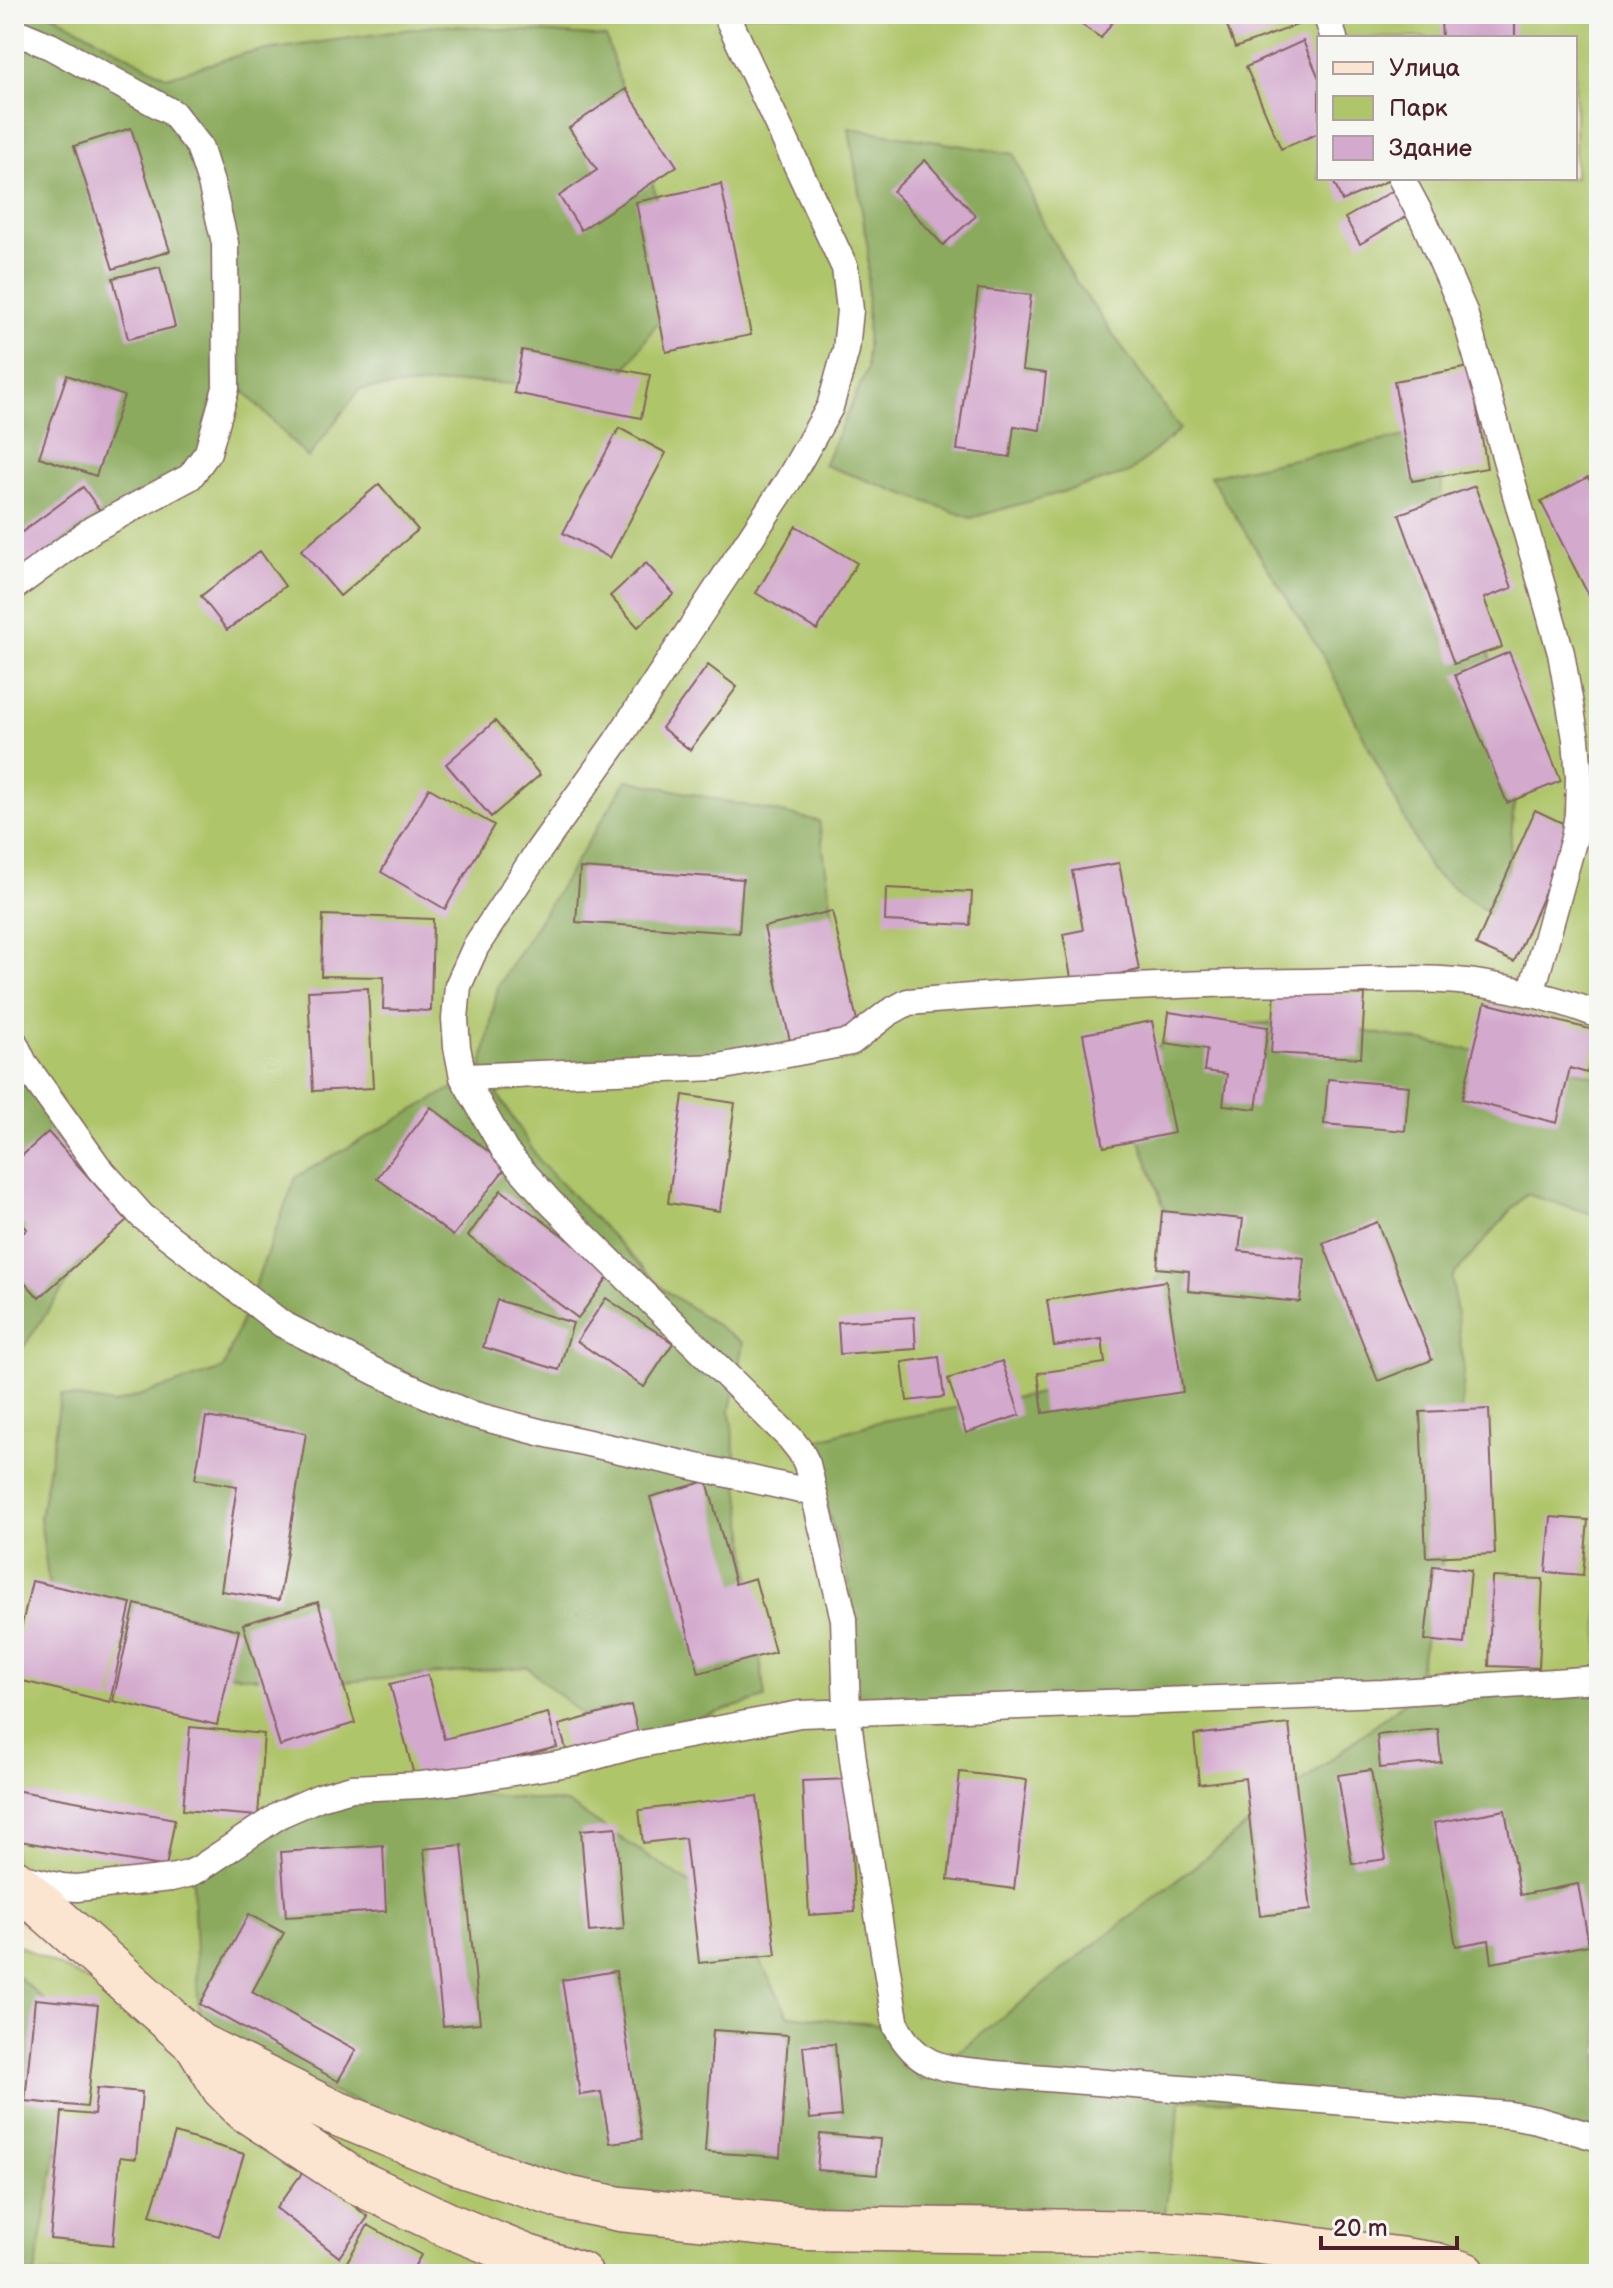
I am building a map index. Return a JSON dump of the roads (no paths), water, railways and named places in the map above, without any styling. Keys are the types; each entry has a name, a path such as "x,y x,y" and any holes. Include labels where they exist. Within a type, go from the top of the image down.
{"street":[{"path":"14,1879 198,2045 331,2111 459,2163 566,2198 620,2209 807,2228 1161,2233 1221,2237 1423,2263 1464,2274"},
{"path":"198,2045 224,2088 245,2109 355,2181 448,2225 527,2257 580,2274"}],"lane":[{"path":"726,14 845,268 850,310 846,350 830,407 788,481 616,742 476,946 458,986 455,1019 463,1077 505,1151 550,1202 790,1438 807,1464 844,1619 847,1712 854,1767 896,2026 905,2044 918,2057 954,2069 995,2074 1510,2115 1599,2138"},
{"path":"1326,14 1333,36"},
{"path":"14,31 50,46 173,113 199,146 225,243 226,388 208,452 190,477 93,529 14,587"},
{"path":"1402,180 1425,223 1464,312 1561,653 1576,739 1579,777 1574,838 1531,994"},
{"path":"463,1077 719,1067 851,1042 888,1013 908,1002 1055,990 1246,982 1430,981 1486,984 1599,1015"},
{"path":"14,1042 24,1063 99,1168 142,1216 282,1324 378,1373 467,1413 558,1437 814,1493"},
{"path":"14,1879 77,1888 171,1878 199,1869 281,1814 352,1788 465,1780 574,1762 636,1745 816,1713 1383,1693 1599,1679"}]}
